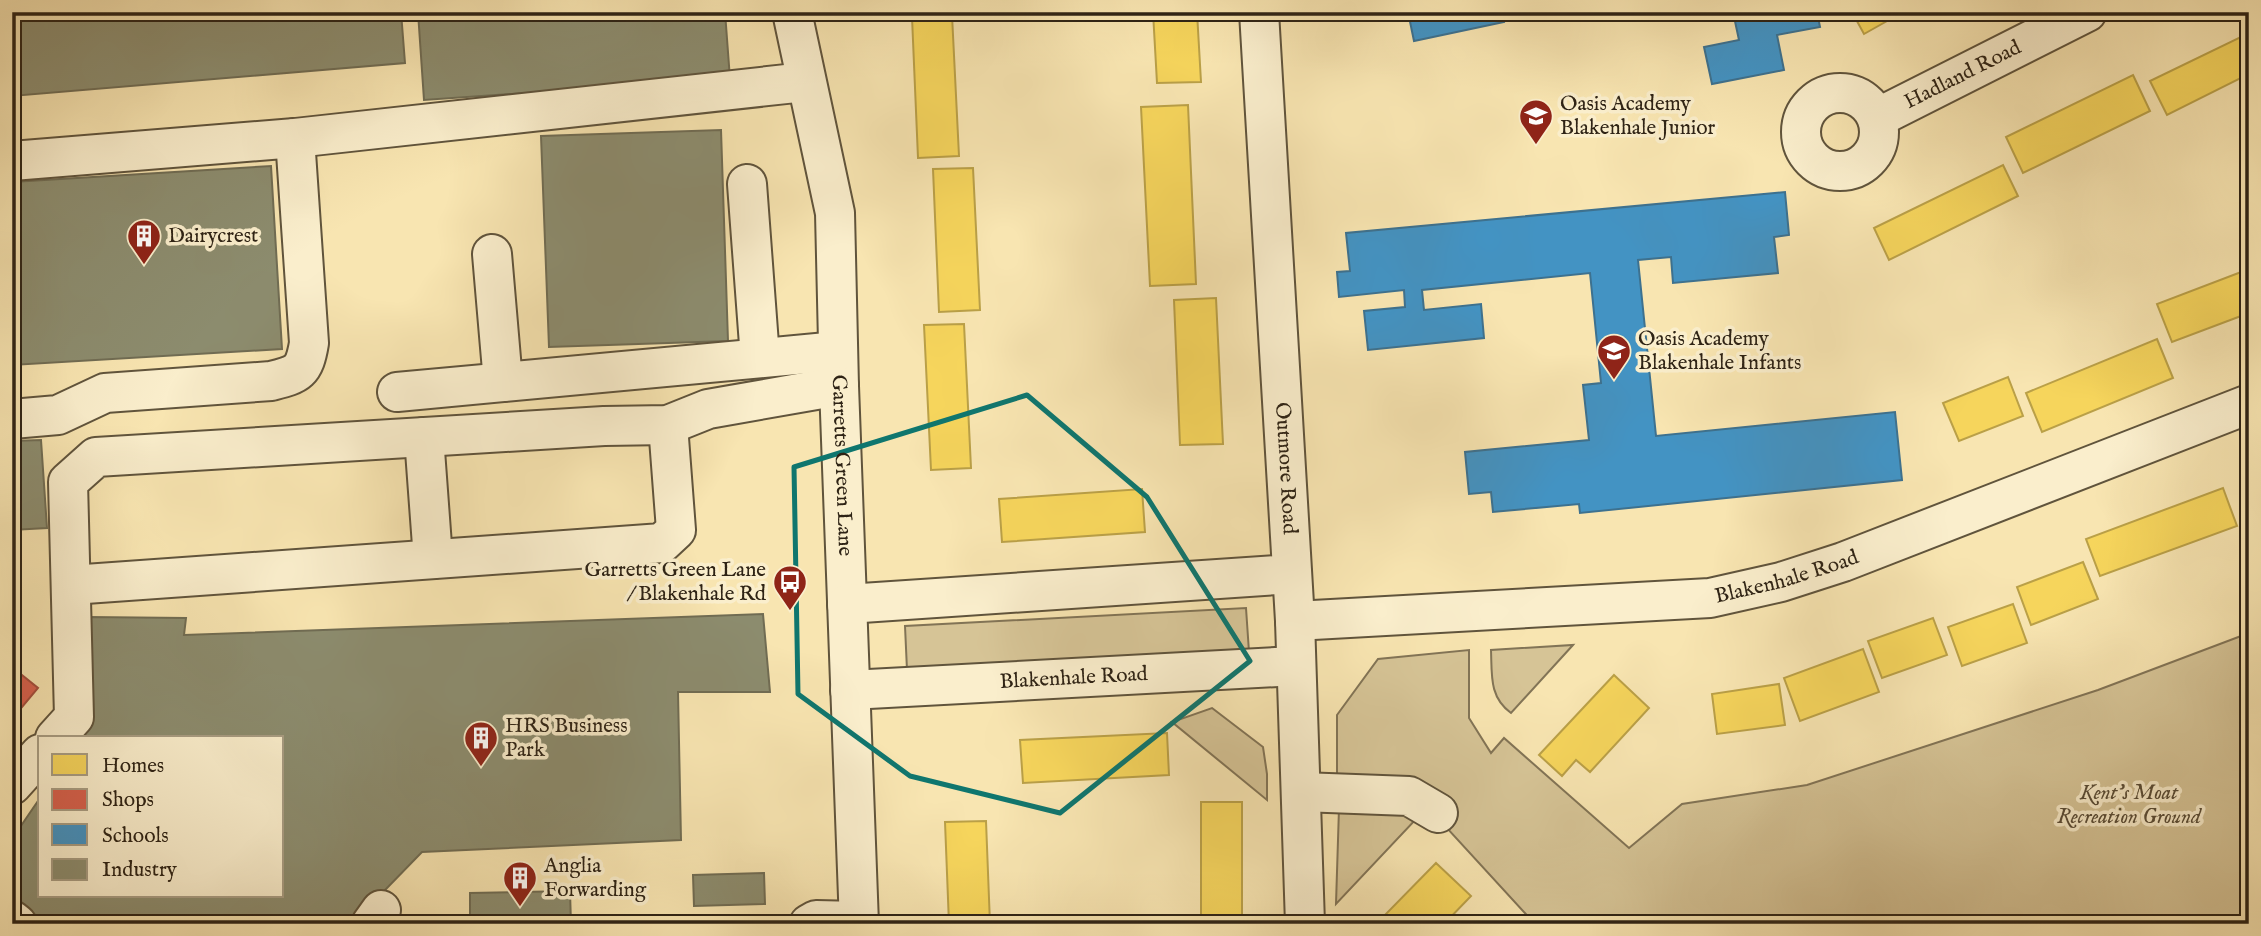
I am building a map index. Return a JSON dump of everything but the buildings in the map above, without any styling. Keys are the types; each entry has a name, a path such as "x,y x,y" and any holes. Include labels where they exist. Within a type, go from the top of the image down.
{"street":[{"name":"Garretts Green Lane","path":"792,12 835,213 838,368 859,923"},
{"name":"Outmore Road","path":"1259,12 1295,621 1306,924"},
{"name":"Hadland Road","path":"1877,118 2087,12"},
{"path":"12,161 295,138 805,82"},
{"path":"12,419 58,415 105,393 271,381 296,374 306,362 309,343 295,138"},
{"path":"747,184 760,358"},
{"path":"492,254 503,382"},
{"path":"397,392 760,358 838,368"},
{"path":"57,736 74,717 68,482 96,457 604,426 668,425 708,409 838,368"},
{"name":"Blakenhale Road","path":"1295,621 1710,598 1781,582 1843,562 2249,404"},
{"path":"71,585 662,543 676,530 668,425"},
{"path":"424,437 433,559"},
{"path":"847,604 1292,574"},
{"name":"Blakenhale Road","path":"850,690 1296,666"},
{"path":"12,785 38,756"},
{"path":"1301,793 1409,796 1438,813"},
{"path":"12,920 17,924"},
{"path":"809,924 816,920 859,923"}],"highlighted area":[{"path":"1027,395 1147,497 1250,661 1060,813 910,776 798,694 794,467"}],"green space":[{"path":"1246,608 1249,652 907,670 905,626"},
{"name":"Kent's Moat Recreation Ground","path":"2249,633 2249,924 1535,924 1436,816 1337,783 1337,715 1378,659 1469,650 1469,718 1491,753 1504,738 1629,848 1682,804 1807,785 2098,690"},
{"path":"1573,645 1511,713 1504,707 1493,685 1491,650"},
{"path":"1212,708 1263,747 1267,800 1172,722"},
{"path":"1339,808 1408,811 1418,817 1336,904"}],"place":[{"name":"Oasis Academy Blakenhale Junior","path":"1536,146"},
{"name":"Dairycrest","path":"144,266"},
{"name":"Oasis Academy Blakenhale Infants","path":"1614,381"},
{"name":"Garretts Green Lane / Blakenhale Rd","path":"790,612"},
{"name":"HRS Business Park","path":"481,768"},
{"name":"Anglia Forwarding","path":"520,908"}]}
